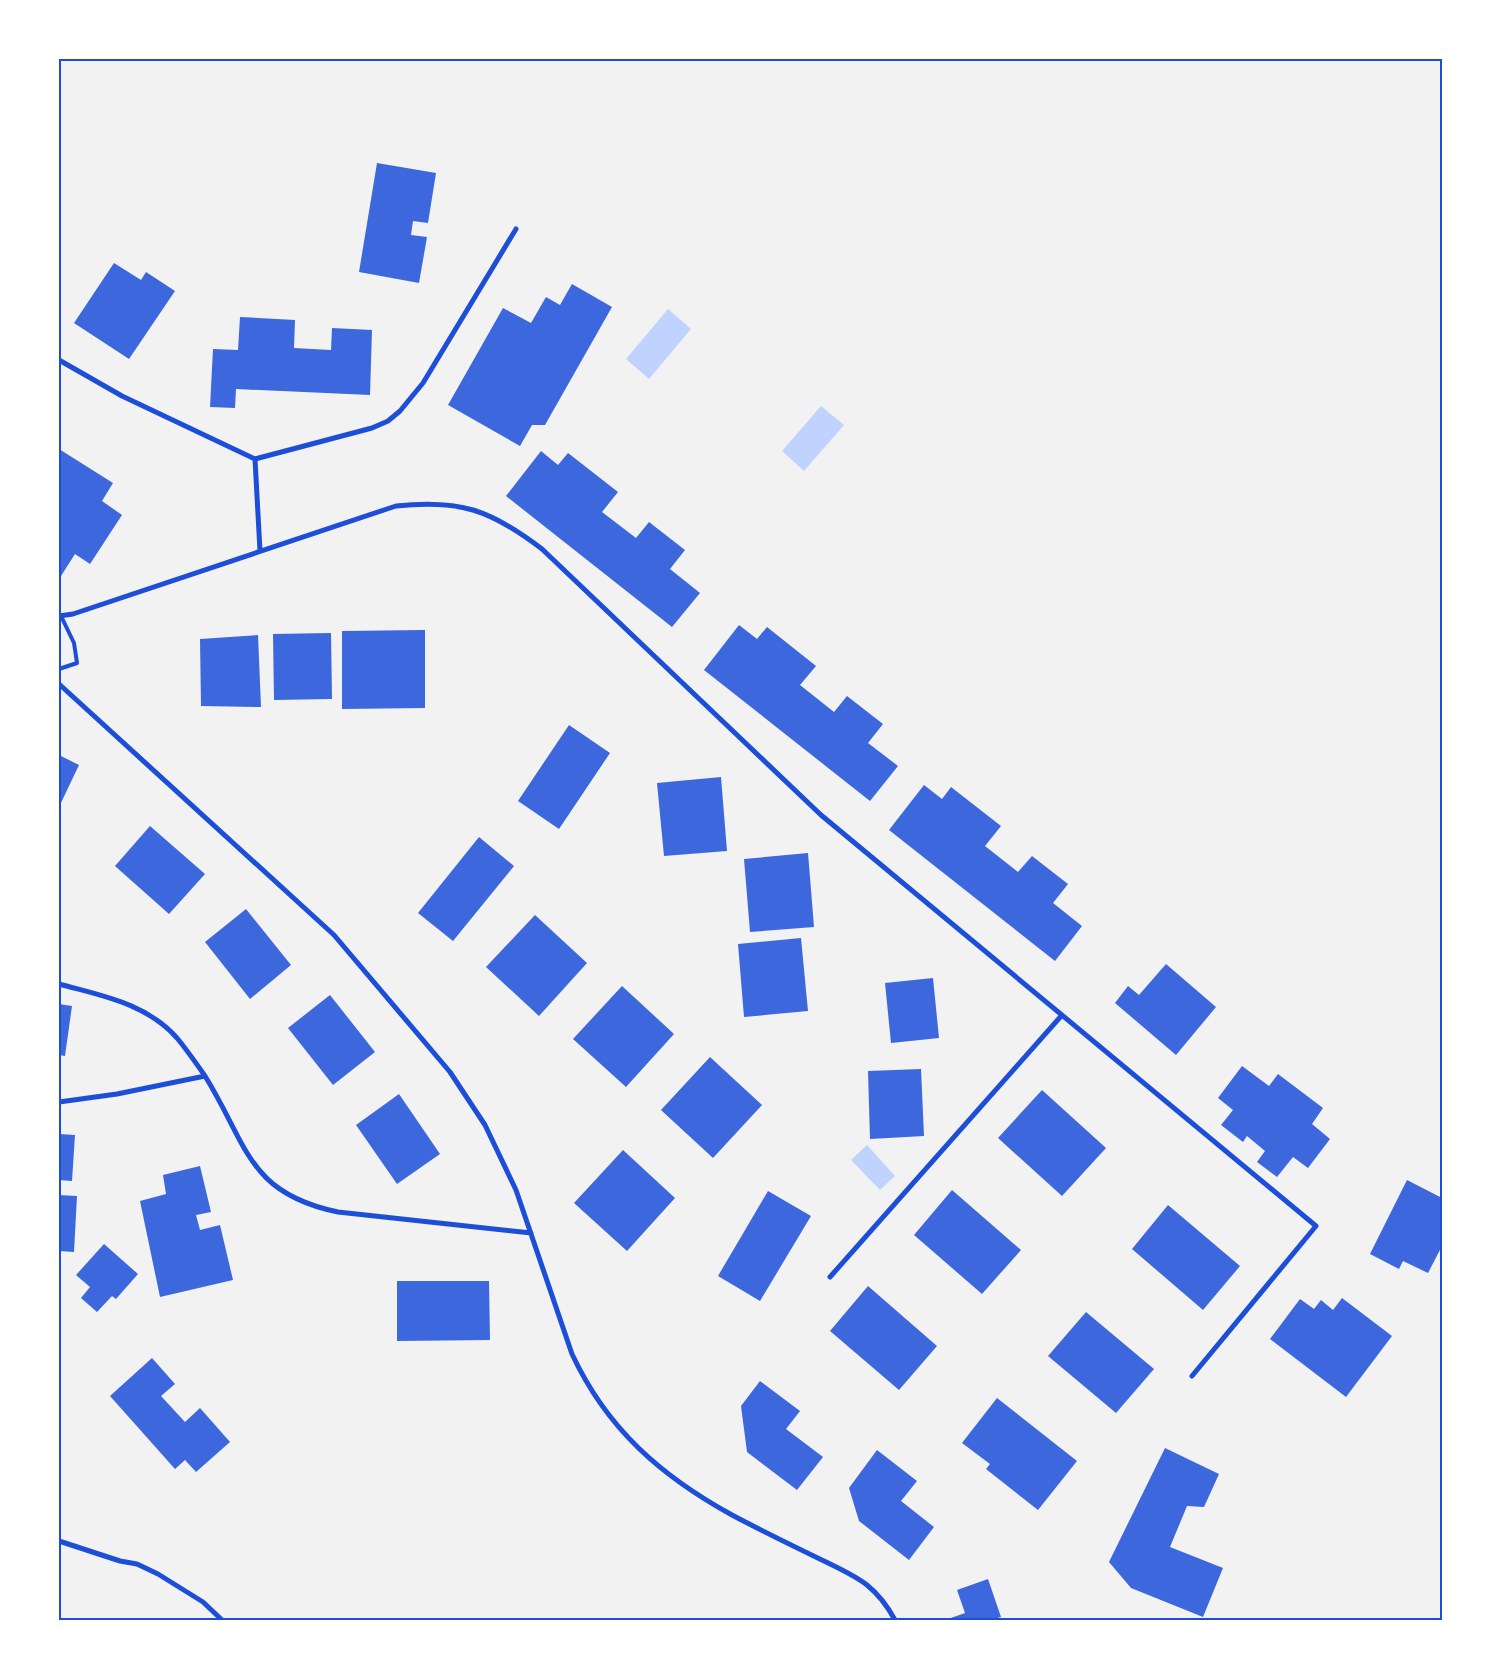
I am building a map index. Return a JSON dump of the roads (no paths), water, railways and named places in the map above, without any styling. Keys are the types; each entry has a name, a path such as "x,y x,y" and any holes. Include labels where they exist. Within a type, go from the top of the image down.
{"street":[{"path":"59,360 122,396 255,459 372,428 388,421 400,411 423,383 516,228"},
{"path":"255,459 260,551"},
{"path":"60,616 396,506 444,503 483,512 515,528 542,549 821,815 1316,1226 1192,1376"},
{"path":"59,684 334,935 462,1089 485,1126 506,1167 532,1233 572,1354 580,1372 606,1413 640,1451 658,1467 704,1499 857,1578 877,1595 895,1620"},
{"path":"59,984 128,1003 147,1013 177,1038 223,1104 249,1158 264,1176 287,1194 321,1208 338,1212 532,1233"},
{"path":"830,1277 1062,1016"},
{"path":"59,1102 117,1094 205,1076"},
{"path":"59,1540 120,1562 137,1564 158,1574 203,1602 222,1620"}],"lane":[{"path":"59,669 77,663 74,642 60,616"}],"water":[{"path":"668,309 691,329 649,379 626,359"},
{"path":"821,406 844,425 804,471 782,451"},
{"path":"867,1145 895,1176 880,1190 851,1160"}]}
